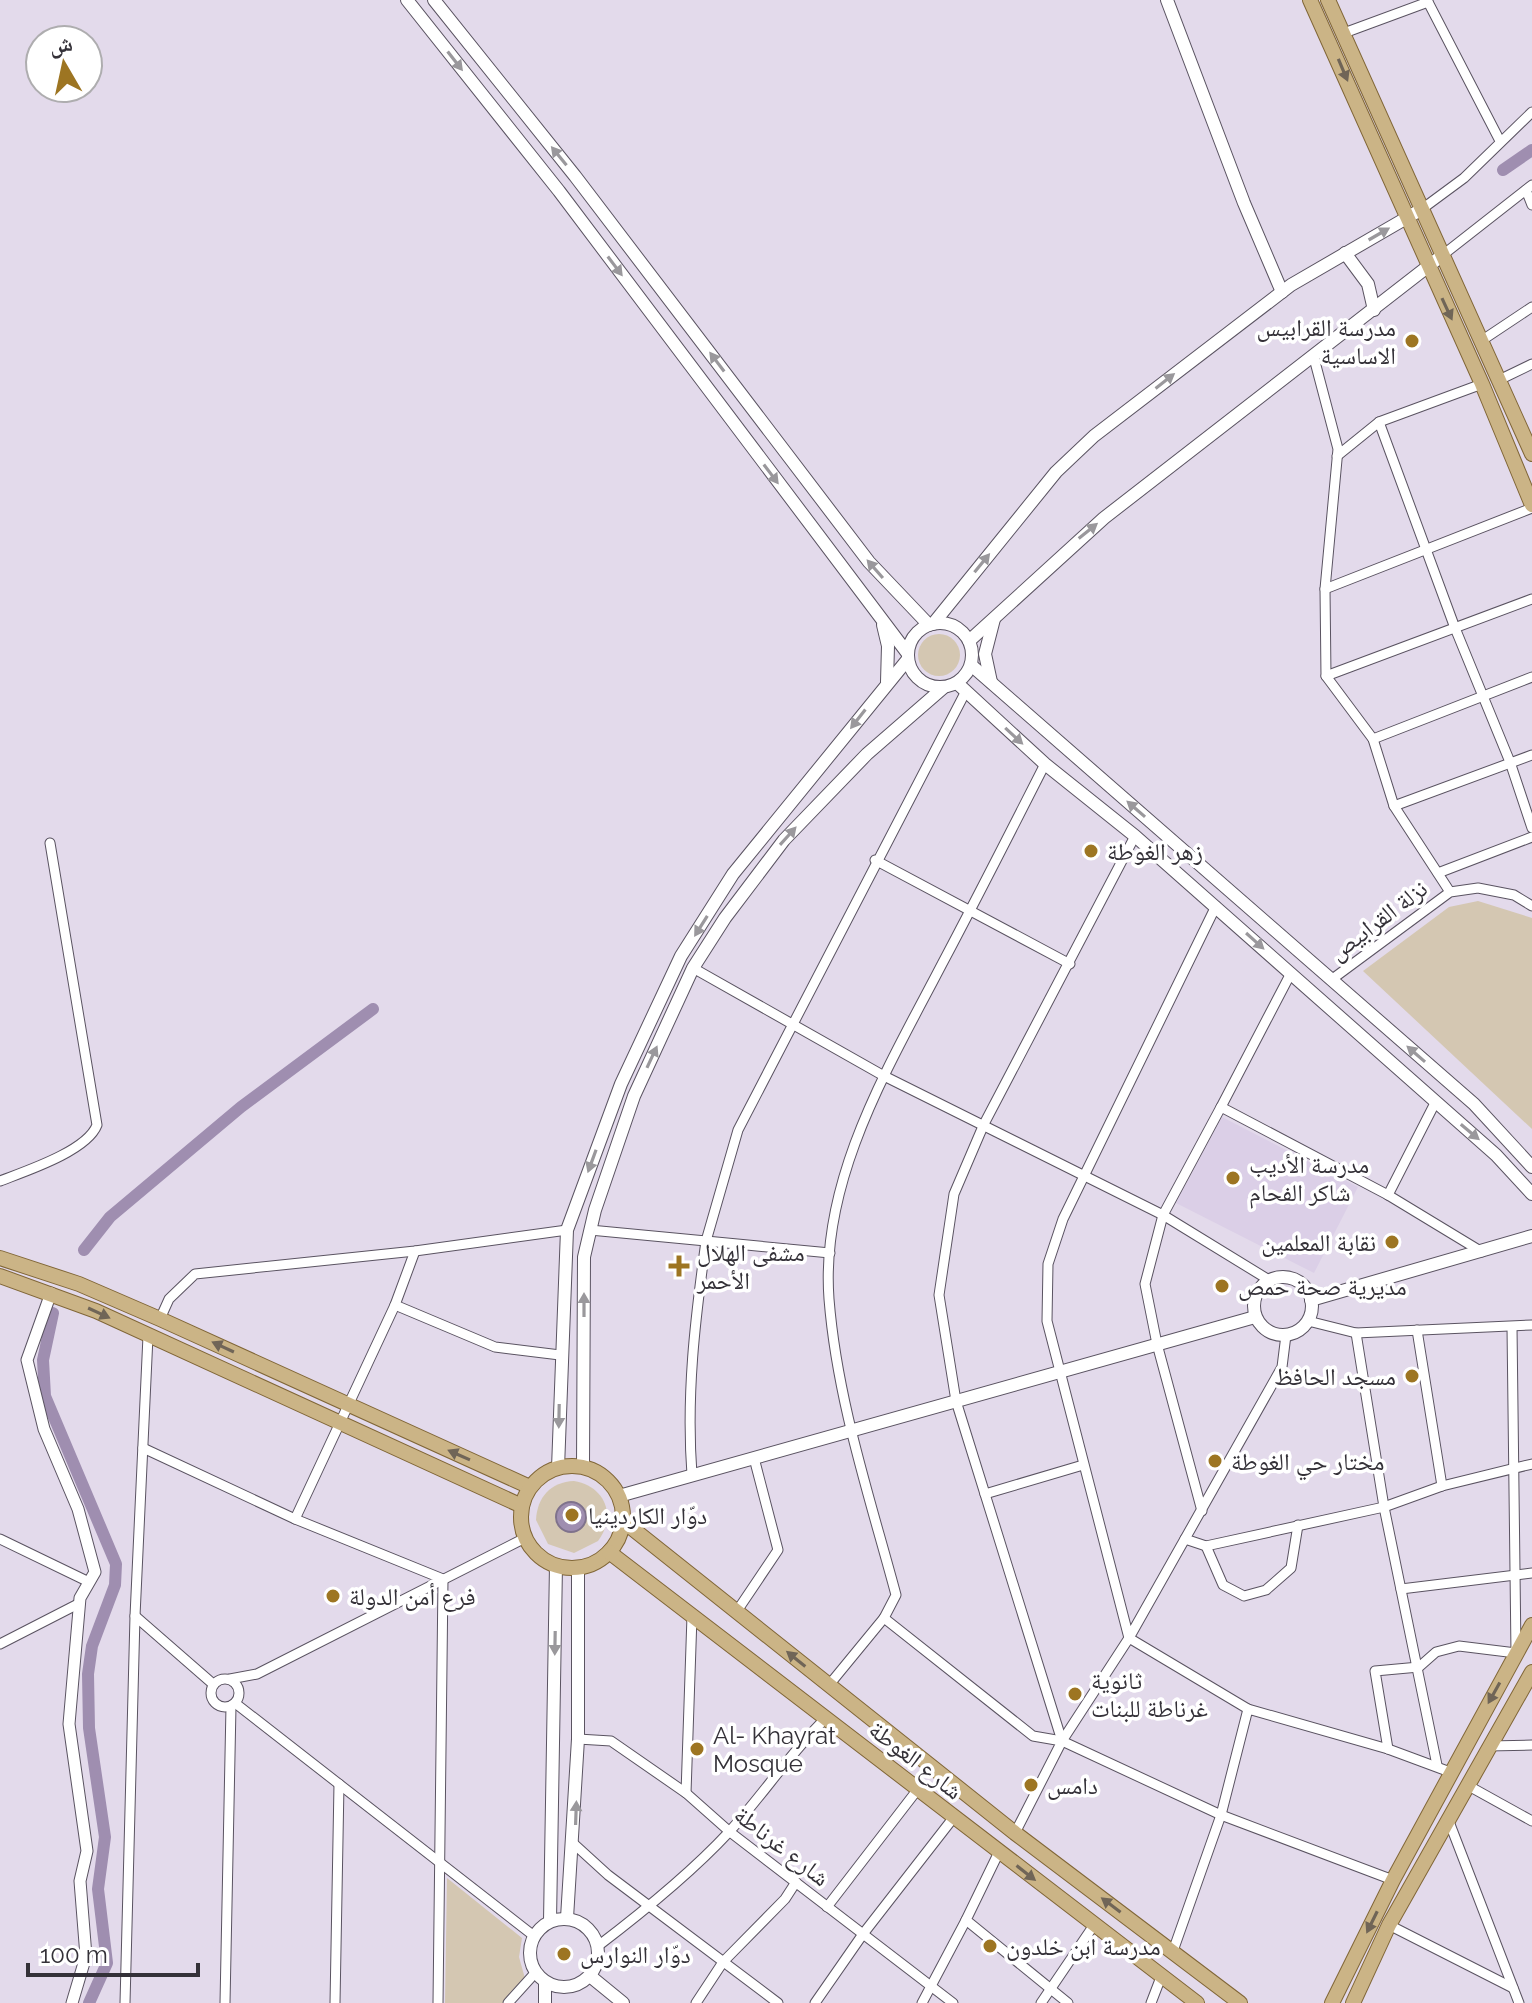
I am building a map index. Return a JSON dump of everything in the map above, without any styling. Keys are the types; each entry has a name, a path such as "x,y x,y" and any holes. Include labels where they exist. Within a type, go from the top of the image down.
{"main road":[{"path":"407,0 559,191 908,656 920,681 943,688 961,687 1045,764 1216,906 1496,1155 1532,1194"},
{"path":"434,0 575,176 869,562 931,625 954,626 969,641 971,665 961,687"},
{"path":"1167,0 1244,203 1282,292"},
{"path":"1310,0 1482,384 1532,507"},
{"path":"1328,0 1532,454"},
{"path":"558,1468 567,1230 621,1084 681,956 733,874 908,656 914,636 931,625 1067,460 1282,292 1422,209"},
{"path":"1345,253 1368,284 1374,310"},
{"path":"969,641 1104,518 1314,358 1444,254"},
{"path":"991,682 987,640 997,613"},
{"path":"882,622 888,646 887,683"},
{"path":"971,665 1474,1104 1532,1167"},
{"path":"583,1467 584,1257 634,1096 693,968 725,918 784,840 867,754 943,688"},
{"path":"1311,1300 1532,1236"},
{"path":"0,1258 79,1284 530,1487"},
{"path":"0,1276 51,1293 522,1506"},
{"path":"1295,1279 1311,1300 1308,1321 1286,1335 1268,1331 1255,1317 1257,1291 1269,1280 1295,1279"},
{"path":"619,1496 1255,1317"},
{"path":"583,1467 604,1477 619,1496 623,1521 609,1552 578,1567 556,1565 544,1559 525,1538 522,1506 530,1487 542,1475 558,1468 583,1467"},
{"path":"623,1521 1015,1833 1240,2003"},
{"name":"شارع الغوطة","path":"609,1552 1197,2003"},
{"path":"550,1921 556,1565"},
{"path":"567,1918 574,1844 578,1739 578,1567"},
{"path":"1332,2003 1444,1769 1532,1625"},
{"path":"1353,2003 1389,1925 1532,1672"},
{"path":"541,1977 569,1987 590,1976 598,1957 598,1946 587,1927 567,1918 550,1921 534,1936 530,1955 541,1977 545,2003"},
{"path":"590,1976 623,2003"},
{"path":"569,1987 569,2003"}],"street":[{"path":"1344,33 1428,1 1500,141"},
{"path":"1422,209 1464,178 1532,112"},
{"path":"1444,254 1529,188 1532,205"},
{"path":"1481,341 1532,307"},
{"path":"1314,358 1334,425 1337,456 1325,589 1326,676 1373,739 1394,806 1450,892 1478,888 1514,895 1532,906"},
{"path":"1499,380 1532,364"},
{"path":"1337,456 1379,422 1482,384"},
{"path":"1379,422 1455,628 1510,762 1532,828"},
{"path":"1325,589 1428,551 1532,507"},
{"path":"1326,676 1532,599"},
{"path":"1373,739 1532,677"},
{"path":"692,1475 688,1414 690,1357 706,1241 738,1130 961,687"},
{"path":"1394,806 1532,755"},
{"path":"829,1685 884,1618 896,1595 841,1386 829,1298 830,1253 838,1205 851,1157 884,1076 1045,764"},
{"path":"1062,1741 956,1401 939,1295 954,1194 984,1124 1135,836"},
{"path":"1438,873 1532,837"},
{"path":"0,1181 56,1159 93,1135 97,1125 50,843"},
{"path":"875,860 1070,964"},
{"name":"نزلة القرابيص","path":"1331,980 1450,892"},
{"path":"1216,906 1063,1219 1048,1264 1047,1321 1083,1465 1129,1638 1248,1709 1388,1749 1444,1769"},
{"path":"693,968 884,1076 1163,1215 1269,1280"},
{"path":"1202,1511 1157,1344 1145,1284 1163,1215 1291,973"},
{"path":"1388,1195 1435,1103"},
{"path":"1221,1107 1388,1195 1482,1252"},
{"path":"160,1319 169,1299 195,1274 415,1251 567,1230"},
{"path":"590,1230 830,1253"},
{"path":"295,1519 395,1305 415,1251"},
{"path":"51,1293 27,1360 44,1429 78,1509 95,1572 80,1603 69,1724 87,1851 80,1881 86,1956 72,2003"},
{"path":"395,1305 495,1347 560,1355"},
{"path":"1308,1321 1356,1333 1532,1325"},
{"path":"1388,1749 1375,1671 1419,1667 1436,1652 1459,1646 1516,1653 1512,1575 1512,1327"},
{"path":"1417,1330 1442,1486"},
{"path":"1356,1333 1384,1507 1444,1769"},
{"path":"1015,1833 1062,1741 1129,1638 1282,1367 1286,1335"},
{"path":"125,2003 135,1616 148,1336"},
{"path":"143,1448 295,1519 443,1579"},
{"path":"737,1611 778,1550 754,1458"},
{"path":"1185,1539 1206,1546 1384,1507 1442,1486 1532,1464"},
{"path":"985,1494 1083,1465"},
{"path":"1206,1546 1223,1585 1244,1596 1266,1590 1291,1568 1298,1525"},
{"path":"229,1731 211,1698 213,1684 221,1679 257,1674 525,1538"},
{"path":"0,1539 89,1582"},
{"path":"1401,1589 1532,1573"},
{"path":"438,2003 443,1579"},
{"path":"0,1644 80,1603"},
{"path":"135,1616 213,1684"},
{"path":"686,1793 692,1616"},
{"path":"884,1618 1033,1736 1062,1741 1221,1815 1393,1880"},
{"path":"218,1706 235,1701 257,1674"},
{"path":"225,2003 229,1731 237,1686 230,1679"},
{"path":"235,1701 534,1936"},
{"path":"1173,1951 1221,1815 1248,1709"},
{"path":"598,1946 650,1907 730,1832 826,1718"},
{"name":"شارع غرناطة","path":"578,1739 611,1741 686,1793 730,1832 953,2003"},
{"path":"1488,1746 1532,1745"},
{"path":"335,2003 339,1784"},
{"path":"1467,1785 1532,1821"},
{"path":"827,1907 918,1789"},
{"path":"815,2003 863,1934 954,1817"},
{"path":"1448,1819 1519,2003"},
{"path":"574,1844 650,1907 778,2003"},
{"path":"922,2003 999,1852"},
{"path":"696,2003 723,1962 785,1899 796,1882"},
{"path":"966,1920 1068,2003"},
{"path":"1041,2003 1094,1925"},
{"path":"1389,1925 1513,1988"},
{"path":"508,2003 541,1977"},
{"path":"1151,2003 1161,1977"}],"shaded area":[{"path":"939,634 953,641 960,655 953,669 939,676 925,669 918,655 925,641"},
{"path":"1478,901 1532,918 1532,1129 1363,971 1449,907"},
{"path":"1222,1117 1358,1187 1314,1273 1176,1203"},
{"name":"دوّار الكاردينيا","path":"574,1481 594,1489 600,1496 605,1504 607,1522 598,1541 574,1553 548,1544 536,1520 539,1504 547,1492 558,1484"},
{"path":"571,1502 577,1503 585,1511 585,1523 577,1531 571,1532 565,1531 557,1523 556,1517 557,1511 565,1503"},
{"path":"447,1878 522,1938 519,1957 526,1982 503,2003 445,2003"}],"waterway":[{"path":"1503,170 1532,150"},
{"path":"84,1250 110,1217 241,1107 373,1009"},
{"path":"53,1313 43,1360 45,1396 116,1564 115,1585 92,1646 88,1674 89,1728 105,1837 98,1889 107,1963 89,2003"}],"place":[{"name":"مدرسة القرابيس الاساسية","path":"1412,341"},
{"name":"زهر الغوطة","path":"1091,851"},
{"name":"مدرسة الأديب شاكر الفحام","path":"1233,1178"},
{"name":"نقابة المعلمين","path":"1392,1242"},
{"name":"مشفى الهلال الأحمر","path":"679,1266"},
{"name":"مديرية صحة حمص","path":"1222,1286"},
{"name":"مسجد الحافظ","path":"1412,1376"},
{"name":"مختار حي الغوطة","path":"1215,1461"},
{"name":"دوّار الكاردينيا","path":"572,1515"},
{"name":"فرع أمن الدولة","path":"333,1596"},
{"name":"ثانوية غرناطة للبنات","path":"1075,1694"},
{"name":"Al- Khayrat Mosque","path":"697,1749"},
{"name":"دامس","path":"1031,1785"},
{"name":"مدرسة ابن خلدون","path":"990,1946"},
{"name":"دوّار النوارس","path":"564,1954"}]}
